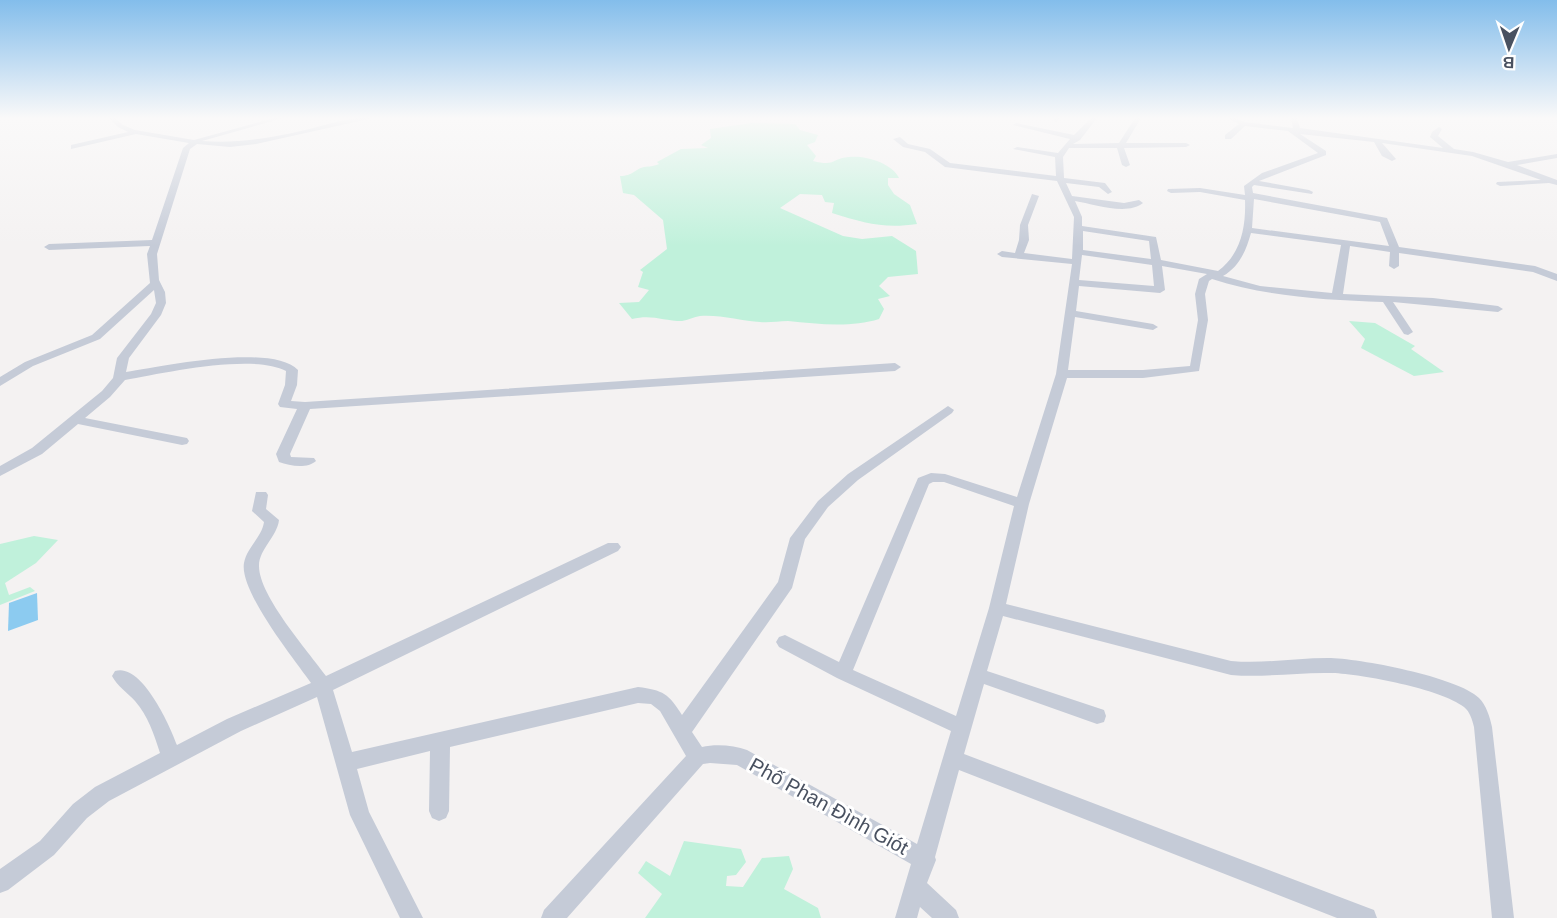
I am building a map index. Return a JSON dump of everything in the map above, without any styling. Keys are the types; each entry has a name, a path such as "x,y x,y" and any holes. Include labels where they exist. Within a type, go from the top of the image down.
{"street":[{"path":"0,472 37,451 106,394 119,377 123,358 156,315 160,303 160,292 156,283 152,254 183,161"},
{"path":"941,161 948,165 1102,185 1108,192"},
{"path":"906,918 925,860 952,758 997,608 1022,504 1062,374 1077,257 1078,217 1059,179 1060,161"},
{"path":"1125,161 1126,165"},
{"path":"1062,374 1143,374 1195,369 1203,320 1201,286 1204,279 1224,272 1235,259 1248,230 1251,214 1248,186 1273,171 1309,161"},
{"path":"1497,161 1554,182"},
{"path":"1507,164 1527,161"},
{"path":"1252,182 1309,192"},
{"path":"1500,184 1554,182"},
{"path":"1171,191 1200,190 1384,220 1395,250 1394,266"},
{"path":"1018,256 1024,240 1024,225 1035,196"},
{"path":"1069,198 1133,206 1139,202"},
{"path":"1108,204 1114,210 1138,214"},
{"path":"1073,282 1158,292 1153,239 1078,228"},
{"path":"1248,230 1523,267 1557,278"},
{"path":"49,247 155,243"},
{"path":"1337,297 1346,243"},
{"path":"1002,254 1156,262 1215,275 1231,283 1296,294 1449,303 1498,309"},
{"path":"1442,256 1449,268"},
{"path":"0,382 29,364 96,337 156,283"},
{"path":"1386,299 1408,332"},
{"path":"1070,313 1153,327"},
{"path":"119,377 212,363 281,362 292,370 291,385 284,404 305,406 896,368"},
{"path":"305,406 283,454 284,459 289,461 309,461"},
{"path":"682,731 786,584 793,548 817,511 853,477 948,410"},
{"path":"77,420 182,441"},
{"path":"843,673 923,481 932,477 945,478 1022,504"},
{"path":"261,495 259,512 272,520 271,527 256,550 251,565 261,600 323,686 347,762 360,815 412,918"},
{"path":"0,882 47,848 80,811 102,794 234,725 323,686 613,547"},
{"path":"997,608 1231,668 1267,671 1341,666 1372,671 1457,693 1471,702 1480,715 1483,727 1503,918"},
{"path":"785,642 843,673 961,727"},
{"path":"978,675 1097,716"},
{"path":"121,676 146,698 154,710 162,726 171,757"},
{"path":"347,762 638,695 655,697 666,705 696,757 552,918"},
{"path":"439,811 440,741"},
{"name":"Phố Phan Đình Giót","path":"696,757 710,754 740,756 925,860"},
{"path":"952,758 1366,918"},
{"path":"915,887 948,918"}],"green space":[{"path":"813,161 830,163 836,161 876,161 884,164 899,178 888,178 888,185 894,194 910,205 917,224 884,225 843,217 832,213 834,203 825,202 822,195 800,194 780,208 843,236 862,239 892,236 916,251 918,274 888,277 879,286 890,296 878,299 884,309 879,319 857,324 763,322 707,316 682,321 652,317 632,319 619,303 639,302 649,290 638,287 643,272 640,270 667,249 663,220 634,195 623,193 620,176 659,164 657,162"},
{"path":"1349,321 1375,323 1415,346 1411,349 1444,372 1414,376 1361,348 1365,339"},
{"path":"34,536 58,540 36,563 5,583 9,595 30,587 35,591 0,605 0,544"},
{"path":"684,841 741,849 746,862 736,875 727,876 726,886 743,887 762,858 789,856 793,869 784,889 818,908 821,918 645,918 662,894 638,873 646,861 670,876"}],"water":[{"path":"37,593 38,620 8,631 9,603"}]}
